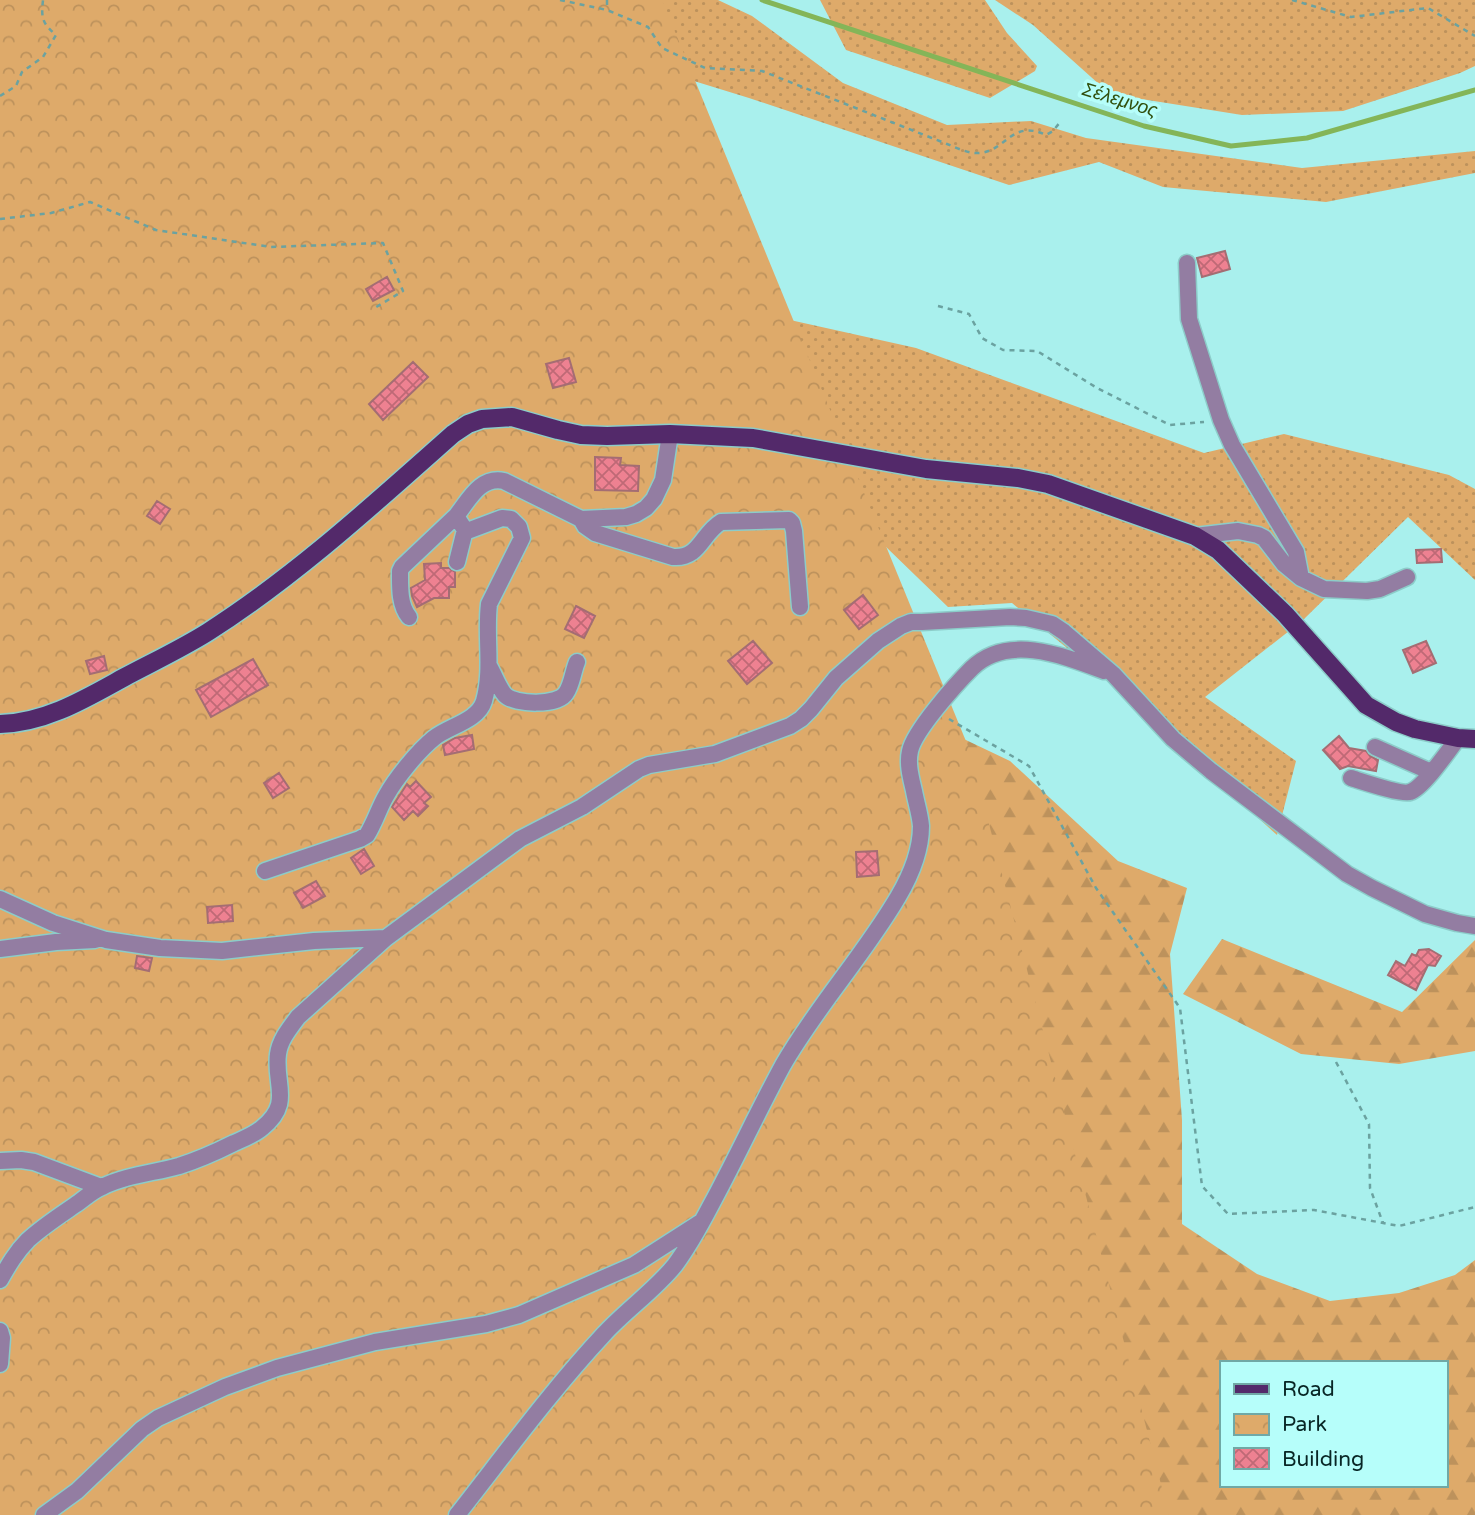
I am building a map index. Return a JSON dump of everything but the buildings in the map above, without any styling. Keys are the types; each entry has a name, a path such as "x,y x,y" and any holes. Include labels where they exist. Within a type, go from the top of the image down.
{"main road":[{"path":"0,724 40,718 78,703 207,632 319,552 453,434 482,419 512,417 581,435 670,434 753,438 926,468 1018,478 1048,485 1195,536 1218,550 1284,614 1366,705 1415,729 1467,739"}],"street":[{"path":"1187,263 1189,319 1221,420 1232,445 1296,552 1301,578"},
{"path":"410,617 402,603 402,567 456,516 481,485 504,481 581,519 626,517 646,508 654,499 663,480 670,434"},
{"path":"456,516 466,530"},
{"path":"265,871 367,835 391,786 424,747 438,735 474,716 481,708 489,666 489,604 522,538 522,533 511,519 506,518 466,530"},
{"path":"581,519 585,526 595,533 681,558 694,552 721,522 789,520 794,531 800,607"},
{"path":"457,562 466,530"},
{"path":"1195,536 1238,531 1258,535 1264,538 1284,564 1301,578 1324,589 1355,592 1380,589 1407,577"},
{"path":"0,1280 27,1241 101,1187 179,1166 209,1155 261,1129 271,1120 278,1108 281,1090 278,1053 281,1042 298,1017 386,938 520,839 583,807 639,769 715,754 789,726 801,719 836,678 878,641 911,622 1010,617 1052,624 1113,674 1173,739 1211,772 1347,874 1425,914 1475,926"},
{"path":"457,1515 604,1333 672,1268 690,1244 784,1064 899,896 915,862 921,823 909,769 910,747 934,710 973,667 997,653 1020,650 1058,654 1113,674"},
{"path":"489,666 505,695 514,700 553,701 567,692 577,662"},
{"path":"1351,778 1408,793 1467,739"},
{"path":"1375,747 1431,772"},
{"path":"0,899 53,923 106,940 160,948 222,951 314,941 386,938"},
{"path":"0,949 56,942 106,940"},
{"path":"0,1161 34,1162 101,1187"},
{"path":"44,1515 77,1491 142,1429 158,1418 225,1387 277,1368 375,1342 486,1324 519,1315 634,1265 703,1220"},
{"path":"0,1331 0,1364"}],"path":[{"path":"0,96 16,86 22,72 43,57 56,35 41,16 43,0"},
{"path":"560,0 607,10 648,27 662,48 705,68 762,71 976,153 987,152 1011,135 1034,129 1046,135 1061,121"},
{"path":"607,0 607,10"},
{"path":"1293,0 1351,17 1428,8 1475,36"},
{"path":"0,219 51,213 90,202 156,230 271,247 383,243 403,291 373,309"},
{"path":"938,306 969,314 982,338 1003,350 1037,351 1097,388 1170,425 1221,420"},
{"path":"934,710 1029,766 1096,888 1180,1008 1202,1186 1228,1214 1314,1210 1399,1226 1475,1207"},
{"path":"1336,1062 1369,1124 1370,1188 1383,1223"}],"green space":[{"path":"0,0 662,0 970,751 1169,1515 0,1515"},
{"path":"180,0 718,0 752,16 843,83 947,125 1031,121 1086,138 1302,168 1475,151 1475,173 1326,202 1163,187 1099,162 1009,185 749,98 519,27"},
{"path":"820,0 985,0 1007,33 1037,66 1035,71 990,98 846,50"},
{"path":"995,0 1475,0 1475,66 1343,111 1242,115 1110,94 1033,25"},
{"path":"754,312 916,348 1204,453 1284,434 1449,475 1475,489 1475,580 1408,517 1303,620 1205,697 1296,761 1277,835 1111,684 1012,603 948,607 853,515"},
{"path":"947,731 1010,761 1118,861 1187,888 1170,954 1182,1120 1182,1224 1257,1274 1330,1301 1399,1293 1455,1275 1475,1260 1475,1515 466,1515"},
{"path":"1222,939 1402,1012 1475,940 1475,1051 1399,1064 1301,1054 1183,994"}],"waterway":[{"name":"Σέλεμνος","path":"762,0 1144,126 1231,146 1307,138 1475,90"}]}
